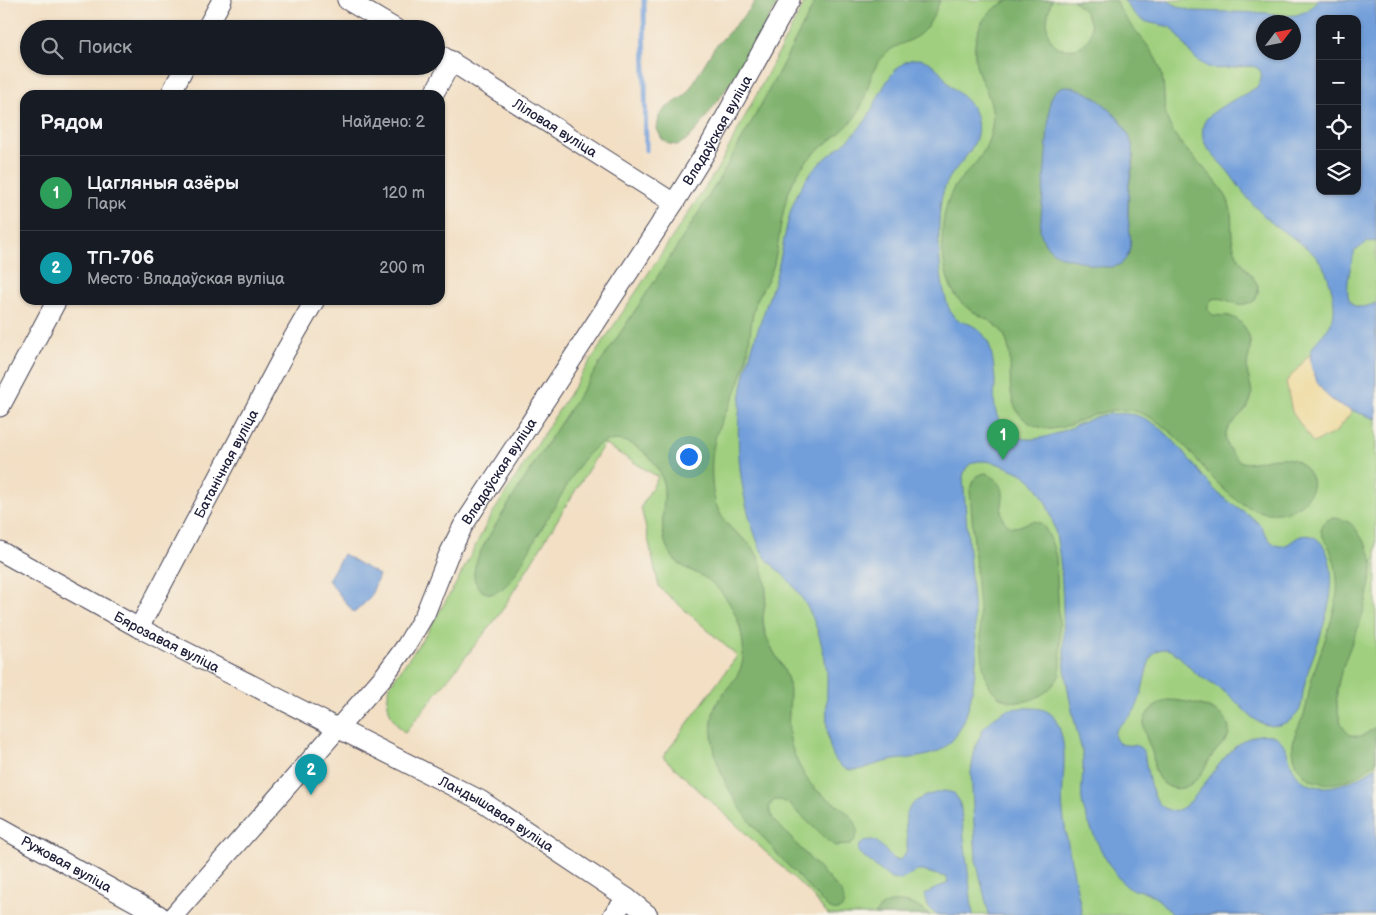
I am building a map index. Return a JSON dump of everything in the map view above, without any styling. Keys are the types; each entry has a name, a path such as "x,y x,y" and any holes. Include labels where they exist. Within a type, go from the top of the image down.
{"street":[{"path":"211,20 222,0"},
{"path":"347,0 381,20"},
{"name":"Владаўская вуліца","path":"174,915 336,728 384,676 406,646 425,614 448,556 463,526 707,150 790,0"},
{"name":"Ліловая вуліца","path":"445,58 674,203"},
{"path":"173,90 181,75"},
{"path":"434,90 438,75"},
{"path":"0,407 54,305"},
{"name":"Батанічная вуліца","path":"139,628 285,352 312,305"},
{"name":"Бярозавая вуліца","path":"0,551 139,628 336,728"},
{"name":"Ландышавая вуліца","path":"336,728 480,800 627,898 648,915"},
{"name":"Ружовая вуліца","path":"0,827 159,915"},
{"path":"613,915 627,898"}],"green space":[{"path":"756,0 780,0 741,67 700,126 688,139 678,145 669,144 662,139 657,129 659,116 666,108 686,95 714,48"},
{"path":"806,0 1376,0 1376,915 828,915 809,892 663,757 737,656 659,587 641,507 658,477 604,444 499,615 405,733 395,722 388,705 390,685 427,633 458,580 489,519 718,168"},
{"path":"816,0 940,0 933,17 923,31 883,56 874,70 860,110 855,117 843,130 817,151 797,174 787,198 774,264 754,309 746,362 733,398 718,430 713,452 712,486 717,506 727,523 756,553 762,568 766,592 763,618 764,630 787,676 789,684 790,742 807,779 819,792 849,814 857,829 856,837 850,845 836,846 829,842 789,804 781,800 775,800 769,808 773,819 842,893 843,905 842,908 837,910 828,908 754,827 730,791 721,772 714,748 713,712 742,665 742,635 731,606 718,589 702,576 680,564 669,552 664,539 664,491 662,479 657,468 645,453 633,445 622,441 608,441 597,446 579,465 514,576 508,583 497,592 486,593 479,588 474,577 478,557 483,546 540,455 705,203 754,117"},
{"path":"1008,0 1052,0 1047,25 1051,41 1062,48 1074,49 1085,43 1091,32 1088,18 1073,0 1115,0 1119,9 1154,55 1163,79 1165,111 1170,126 1183,145 1214,179 1227,198 1235,249 1240,260 1258,285 1258,293 1254,301 1247,304 1237,304 1218,298 1212,299 1208,305 1208,310 1213,315 1229,316 1239,321 1246,329 1250,340 1247,367 1252,391 1251,399 1248,406 1228,428 1226,441 1230,450 1242,462 1250,463 1289,458 1304,467 1311,477 1312,487 1306,500 1297,507 1285,512 1268,513 1253,509 1239,501 1225,491 1169,431 1148,416 1137,412 1114,410 1063,427 1049,429 1030,423 1017,410 1011,390 1010,356 1004,335 993,323 960,302 949,282 943,258 943,223 950,195 958,182 981,155 987,144 992,126 993,113 976,62 975,44 977,36 984,19 990,12","holes":["1081,90 1106,106 1127,131 1134,159 1129,186 1128,218 1130,235 1113,266 1104,266 1063,257"]},
{"path":"986,473 996,479 1001,485 1003,498 1001,510 1005,522 1011,526 1018,526 1037,522 1043,526 1050,537 1056,557 1060,673 1053,684 1038,697 1019,702 1010,701 993,691 985,675 983,665 970,490 975,478"},
{"path":"1332,518 1345,520 1354,527 1370,553 1373,565 1365,607 1338,685 1337,707 1343,727 1349,734 1356,736 1365,734 1376,726 1376,762 1348,780 1325,783 1311,780 1298,767 1294,756 1293,743 1305,711 1312,678 1336,601 1337,576 1335,564 1321,531 1324,523"},
{"path":"1167,700 1184,701 1205,707 1223,716 1228,723 1229,735 1226,740 1213,755 1199,777 1186,787 1170,787 1165,785 1158,777 1154,769 1152,752 1144,730 1144,721 1148,713 1155,706"},
{"path":"903,902 915,905 930,915 875,915 886,904"}],"sand":[{"path":"1310,354 1317,381 1338,404 1353,410 1336,432 1313,443 1292,412 1286,382"}],"water":[{"path":"1124,0 1166,0 1193,11 1278,15 1256,15 1256,60 1301,60 1301,15 1296,15 1307,11 1319,0 1376,0 1376,241 1367,242 1354,252 1348,292 1350,301 1355,306 1363,307 1376,303 1376,419 1332,400 1319,385 1314,375 1311,362 1312,349 1329,327 1334,312 1332,292 1323,266 1313,253 1260,212 1212,154 1204,141 1203,127 1207,118 1220,108 1257,87 1261,78 1259,69 1249,66 1221,69 1208,67 1192,55 1171,27 1144,21 1134,14"},
{"path":"920,59 929,62 939,70 950,85 969,103 976,116 978,126 975,141 949,179 942,196 939,222 940,259 945,294 954,317 976,328 989,343 995,380 995,410 999,420 1009,432 1021,438 1034,439 1063,431 1103,415 1131,414 1148,420 1170,437 1218,493 1258,523 1274,543 1282,546 1301,536 1312,536 1323,545 1329,559 1332,580 1328,610 1307,675 1302,702 1297,714 1293,718 1279,725 1263,724 1226,693 1192,670 1177,655 1164,649 1159,650 1150,660 1136,708 1129,718 1116,730 1115,737 1117,741 1123,745 1138,746 1141,749 1144,754 1153,793 1160,804 1169,810 1179,810 1189,803 1232,750 1245,740 1259,735 1268,735 1280,740 1295,772 1303,781 1312,786 1323,787 1346,783 1376,767 1376,915 1172,915 1152,895 1131,889 1122,882 1103,854 1083,806 1083,757 1066,675 1061,572 1053,522 1045,501 1032,481 1019,472 1003,465 988,461 975,462 965,470 963,478 977,651 972,694 963,724 946,746 928,755 879,763 856,770 846,769 835,759 828,736 827,669 818,631 808,608 799,594 789,581 771,564 761,550 747,509 739,456 740,403 746,370 777,272 789,216 802,185 818,166 862,125 884,86 896,70 910,60"},
{"path":"1065,86 1087,93 1108,108 1125,128 1133,150 1128,195 1129,251 1123,262 1113,267 1100,266 1057,254 1045,243 1040,231 1050,103 1055,92"},
{"path":"343,554 379,575 370,598 354,613 328,580"},
{"path":"1019,708 1045,710 1053,716 1060,732 1064,754 1063,812 1082,915 989,915 976,860 971,772 975,748 983,729 993,718 1006,710"},
{"path":"944,791 954,793 960,802 973,915 940,915 929,907 925,901 925,894 947,883 946,877 916,871 901,880 891,879 858,852 859,846 870,840 878,843 893,859 900,860 906,852 907,814 912,805 924,797"}],"waterway":[{"path":"644,0 646,150"}],"place":[{"name":"Цагляныя азёры","path":"1003,460"},
{"name":"ТП-706","path":"311,795"}]}
